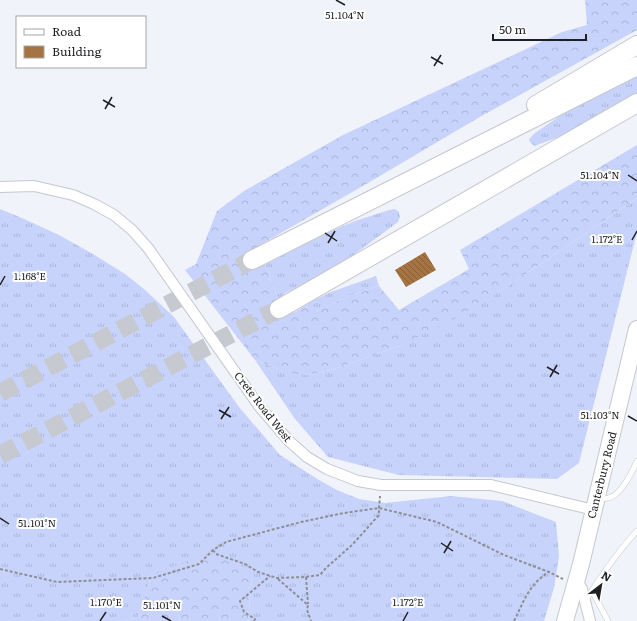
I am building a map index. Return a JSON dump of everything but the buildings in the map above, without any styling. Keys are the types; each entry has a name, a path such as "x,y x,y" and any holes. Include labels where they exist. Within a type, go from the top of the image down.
{"highway":[{"path":"426,172 548,97 637,45"},
{"path":"252,260 637,66"},
{"path":"279,309 637,104"}],"main road":[{"name":"Canterbury Road","path":"565,621 570,580 596,504 628,376 637,329"}],"street":[{"name":"Crete Road West","path":"0,187 34,186 73,195 114,215 132,230 148,248 260,406 288,441 307,457 327,469 358,481 381,485 491,485 596,504"},
{"path":"570,580 582,589 590,621"}],"lane":[{"path":"596,504 617,493 623,486 637,461"},
{"path":"629,476 637,471"},
{"path":"585,601 606,569 627,541 637,531"},
{"path":"592,591 608,621"}],"path":[{"path":"213,550 216,554 245,564 258,572 277,578 320,575 352,545 379,515 380,498"},
{"path":"0,569 57,582 153,578 199,564 213,550 226,542 294,524 344,513 379,508 437,522 504,555 570,580"},
{"path":"514,621 529,591 541,577 549,572"},
{"path":"254,621 255,619 244,612 240,601 270,576"},
{"path":"306,577 308,610 311,621"},
{"path":"277,578 308,605"}],"green space":[{"path":"585,0 637,0 637,30 478,118 260,245 256,249 251,266 265,265 279,301 281,316 295,312 306,305 309,311 317,311 349,296 379,286 399,310 469,269 460,250 637,145 637,198 507,287 456,318 400,346 334,369 307,375 289,373 255,360 185,270 196,264 217,211 244,191 343,135 562,32 587,25"},
{"path":"637,76 637,94 559,137 534,146 530,142 529,139 535,133 567,111"},
{"path":"637,198 637,232 579,463 557,479 399,475 328,457 295,419 255,360 276,368 307,375 334,369 400,346 507,287"},
{"path":"0,209 59,235 125,274 144,289 174,317 239,407 280,455 319,480 337,490 359,499 385,503 451,496 502,501 556,522 559,556 554,588 544,621 248,621 252,577 152,574 138,617 125,621 0,621"},
{"path":"395,209 399,212 400,217 398,222 336,268 298,290 296,288 285,293 279,301 265,265 280,255 308,241 355,221"},
{"path":"376,276 379,286 349,296 317,311 309,311 306,305 331,292"},
{"path":"224,553 252,577 248,621 125,621 138,617 152,574 201,556"}],"tunnel":[{"path":"0,393 252,260"},
{"path":"0,455 279,309"}]}
